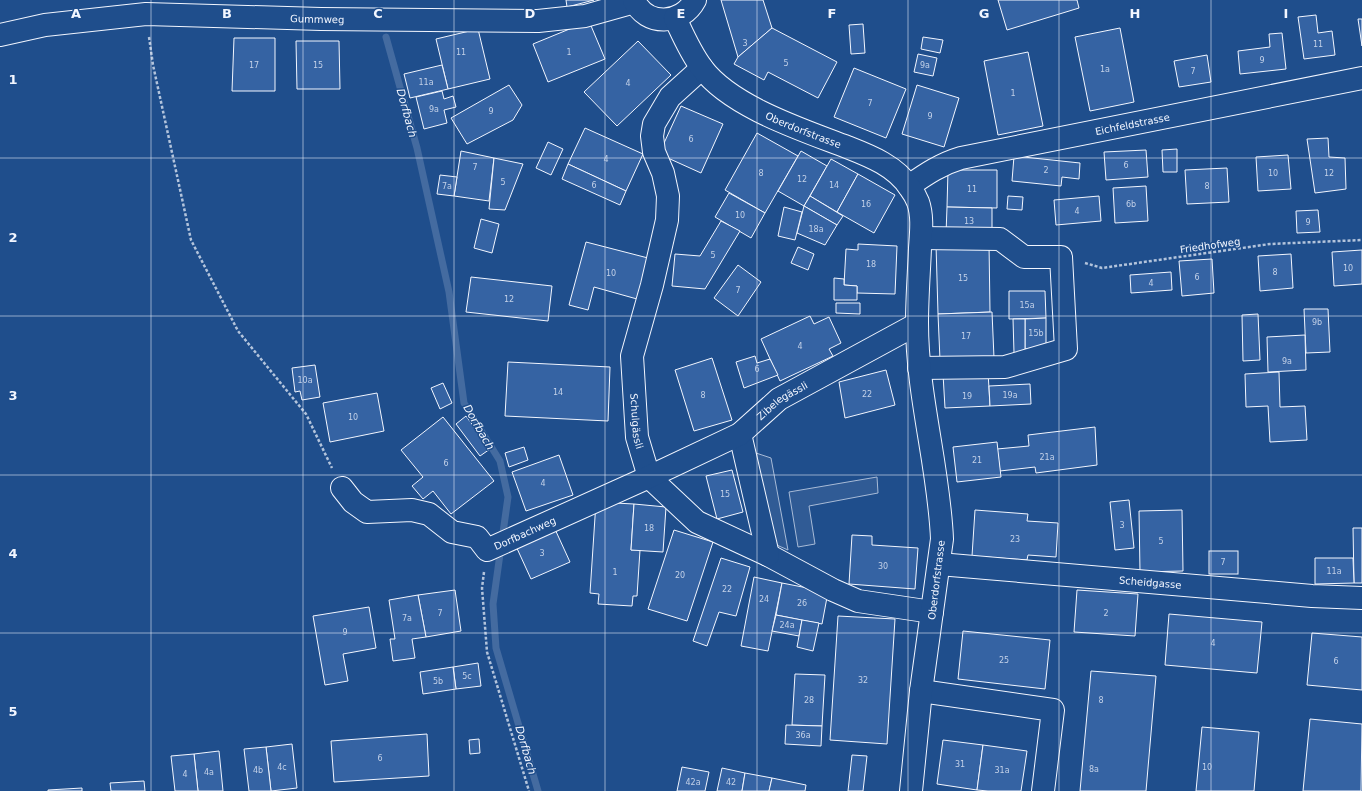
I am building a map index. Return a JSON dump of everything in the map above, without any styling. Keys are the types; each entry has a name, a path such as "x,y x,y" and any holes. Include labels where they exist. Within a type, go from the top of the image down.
{"street":[{"path":"634,1 640,10 648,16 666,20 683,14 690,8 695,0"},
{"name":"Gummweg","path":"0,34 45,25 146,14 321,19 538,21 585,16 634,1"},
{"name":"Oberdorfstrasse","path":"675,18 688,46 702,68 722,88 748,104 779,119 866,154 884,164 901,177 909,186 918,202 921,238 917,324 920,368 941,514 942,539 921,691 910,791"},
{"name":"Schulgässli","path":"649,477 637,437 632,356 652,285 667,220 668,196 663,174 654,152 652,136 654,124 670,97 702,68"},
{"name":"Eichfeldstrasse","path":"909,186 935,167 961,158 1362,78"},
{"path":"920,368 1005,367 1066,349 1061,257 1024,257 1000,239 921,238"},
{"name":"Zibelegässli","path":"649,477 740,434 779,399 917,324"},
{"path":"740,434 768,555"},
{"path":"649,477 697,522 768,555 833,590 858,601 932,612"},
{"name":"Dorfbachweg","path":"342,488 353,502 367,512 412,510 429,514 452,532 477,537 491,549 649,477"},
{"name":"Scheidgasse","path":"939,564 1297,595 1362,598"},
{"path":"921,691 1053,710 1043,791"}],"path":[{"path":"146,14 153,65 191,240 238,331 306,414 342,488"},
{"name":"Friedhofweg","path":"1061,257 1102,268 1270,244 1362,240"},
{"path":"491,549 482,588 487,652 530,791"}],"shaded area":[{"path":"750,451 771,458 788,550 770,542"},
{"path":"877,477 878,493 809,506 815,544 798,547 789,492"}],"building":[{"path":"566,0 594,0 567,7"},
{"path":"721,0 763,0 772,28 738,57"},
{"path":"998,0 1077,0 1079,8 1007,30"},
{"path":"1316,15 1318,33 1332,31 1335,55 1304,59 1298,17"},
{"path":"1358,19 1362,19 1362,46"},
{"path":"589,21 605,59 548,82 533,44"},
{"path":"863,24 865,53 851,54 849,25"},
{"path":"772,28 837,62 818,98 768,72 764,80 734,64 738,57"},
{"path":"1120,28 1134,102 1090,111 1075,37"},
{"path":"478,29 490,79 448,89 436,39"},
{"path":"1282,33 1286,69 1240,74 1238,51 1270,47 1269,34"},
{"path":"923,37 943,40 940,53 921,49"},
{"path":"234,38 275,38 275,91 232,91"},
{"path":"296,41 339,41 340,89 297,89"},
{"path":"638,41 671,75 617,126 584,92"},
{"path":"1028,52 1043,126 998,135 984,61"},
{"path":"918,54 937,58 933,76 914,72"},
{"path":"1207,55 1211,82 1179,87 1174,61"},
{"path":"442,65 448,89 410,98 404,74"},
{"path":"854,68 906,89 886,138 834,117"},
{"path":"509,85 522,105 513,120 467,144 451,118"},
{"path":"917,85 959,98 944,147 902,134"},
{"path":"442,91 444,99 453,96 456,107 444,110 447,123 424,129 416,97"},
{"path":"681,106 723,124 701,173 659,154"},
{"path":"585,128 643,154 626,191 568,164"},
{"path":"757,133 798,156 765,213 725,190"},
{"path":"1328,138 1329,157 1345,158 1346,189 1315,193 1307,139"},
{"path":"548,142 563,149 551,175 536,168"},
{"path":"1177,149 1177,172 1163,172 1162,150"},
{"path":"1146,150 1148,177 1106,180 1104,152"},
{"path":"461,151 494,158 489,201 454,196"},
{"path":"801,151 827,166 804,206 778,191"},
{"path":"1288,155 1291,189 1258,191 1256,157"},
{"path":"1014,156 1080,163 1079,179 1062,177 1061,186 1012,181"},
{"path":"494,158 523,164 505,210 489,209"},
{"path":"831,159 858,174 837,212 810,196"},
{"path":"568,164 626,191 620,205 562,179"},
{"path":"1227,168 1229,202 1187,204 1185,170"},
{"path":"948,170 997,170 997,208 947,207"},
{"path":"858,174 895,195 874,233 837,212"},
{"path":"440,175 457,177 454,196 437,194"},
{"path":"1146,186 1148,221 1115,223 1113,188"},
{"path":"729,193 765,213 751,238 715,217"},
{"path":"810,196 843,216 837,225 804,206"},
{"path":"1008,196 1023,197 1022,210 1007,209"},
{"path":"1099,196 1101,221 1056,225 1054,200"},
{"path":"804,206 837,225 825,245 797,233"},
{"path":"784,207 802,212 795,240 778,236"},
{"path":"947,207 992,208 992,234 946,234"},
{"path":"1318,210 1320,232 1297,233 1296,211"},
{"path":"481,219 499,224 492,253 474,248"},
{"path":"721,221 740,231 705,289 672,286 675,254 700,256"},
{"path":"586,242 648,258 637,299 594,287 588,310 569,305"},
{"path":"989,243 990,312 938,314 936,244"},
{"path":"858,244 897,246 895,294 857,293 857,286 844,285 846,249 858,250"},
{"path":"798,247 814,254 808,270 791,263"},
{"path":"1362,250 1362,284 1334,286 1332,252"},
{"path":"1291,254 1293,288 1260,291 1258,256"},
{"path":"1212,259 1214,293 1182,296 1179,261"},
{"path":"738,265 761,282 738,316 714,298"},
{"path":"1171,272 1172,290 1131,293 1130,275"},
{"path":"471,277 552,286 548,321 466,312"},
{"path":"834,278 844,279 844,285 857,286 857,300 834,300"},
{"path":"1009,291 1045,291 1046,318 1009,319"},
{"path":"836,303 860,303 860,314 836,313"},
{"path":"1304,309 1328,309 1330,352 1306,353"},
{"path":"992,312 994,358 940,360 938,314"},
{"path":"1258,314 1260,360 1243,361 1242,315"},
{"path":"810,316 814,324 829,317 841,343 829,349 833,356 780,381 761,339"},
{"path":"1046,318 1046,348 1025,349 1025,319"},
{"path":"1013,319 1025,319 1025,353 1014,353"},
{"path":"1305,335 1306,370 1268,372 1267,337"},
{"path":"755,356 757,363 770,359 778,375 744,388 736,362"},
{"path":"712,358 732,420 694,431 675,370"},
{"path":"508,362 610,367 608,421 505,416"},
{"path":"315,365 320,397 302,400 300,391 295,392 292,368"},
{"path":"886,370 895,405 845,418 839,382"},
{"path":"988,372 990,406 945,408 943,374"},
{"path":"1279,372 1280,407 1305,406 1307,440 1270,442 1268,406 1246,407 1245,374"},
{"path":"443,383 452,403 440,409 431,388"},
{"path":"1030,384 1031,404 990,406 989,386"},
{"path":"377,393 384,431 330,442 323,403"},
{"path":"466,416 490,449 480,456 456,424"},
{"path":"443,417 494,481 451,514 433,491 423,499 412,486 423,477 401,450"},
{"path":"1095,427 1097,465 1036,473 1035,467 1000,471 997,449 1029,446 1028,435"},
{"path":"997,442 1001,477 957,482 953,447"},
{"path":"524,447 528,460 509,467 505,453"},
{"path":"559,455 573,495 526,511 512,472"},
{"path":"732,470 743,512 717,519 706,476"},
{"path":"1129,500 1134,548 1115,550 1110,502"},
{"path":"596,502 634,504 631,550 640,550 637,596 633,596 632,606 598,604 599,594 590,593"},
{"path":"634,504 666,507 663,552 631,550"},
{"path":"975,510 1028,514 1027,521 1058,523 1056,557 1028,555 1027,560 972,556"},
{"path":"1182,510 1183,571 1140,572 1139,511"},
{"path":"554,527 570,562 531,579 515,544"},
{"path":"1353,528 1362,528 1362,583 1354,583"},
{"path":"674,530 713,542 687,621 648,609"},
{"path":"852,535 872,536 872,545 918,548 915,589 849,584"},
{"path":"1209,551 1238,551 1238,574 1209,574"},
{"path":"721,558 750,567 736,616 719,612 707,646 693,641"},
{"path":"1315,558 1353,558 1354,583 1315,584"},
{"path":"754,577 782,583 768,651 741,646"},
{"path":"782,583 828,592 822,624 776,615"},
{"path":"455,590 461,631 426,637 418,595"},
{"path":"1077,590 1138,594 1135,636 1074,632"},
{"path":"418,595 426,637 412,639 415,658 393,661 390,639 395,639 389,600"},
{"path":"369,607 376,648 343,654 348,681 325,685 313,616"},
{"path":"1169,614 1262,622 1257,673 1165,665"},
{"path":"776,615 802,620 799,636 772,631"},
{"path":"838,616 895,619 887,744 830,740"},
{"path":"802,620 819,623 813,651 797,647"},
{"path":"963,631 1050,640 1045,689 958,679"},
{"path":"1312,633 1362,637 1362,690 1307,685"},
{"path":"478,663 481,686 456,689 453,667"},
{"path":"453,667 456,689 423,694 420,672"},
{"path":"1091,671 1156,676 1146,791 1080,791"},
{"path":"795,674 825,675 822,726 792,725"},
{"path":"1310,719 1362,724 1361,791 1303,791"},
{"path":"786,725 822,726 821,746 785,744"},
{"path":"1202,727 1259,732 1254,791 1196,791"},
{"path":"427,734 429,776 334,782 331,741"},
{"path":"479,739 480,753 470,754 469,740"},
{"path":"943,740 983,745 977,790 937,784"},
{"path":"292,744 297,788 271,791 266,747"},
{"path":"983,745 1027,751 1021,791 977,790"},
{"path":"266,747 271,791 249,791 244,749"},
{"path":"219,751 223,791 198,791 194,754"},
{"path":"194,754 198,791 175,791 171,756"},
{"path":"852,755 867,756 863,791 848,791"},
{"path":"682,767 709,772 705,791 677,791"},
{"path":"722,768 745,773 742,791 717,791"},
{"path":"745,773 772,778 769,791 742,791"},
{"path":"772,778 806,785 805,791 769,791"},
{"path":"144,781 145,791 111,791 110,783"},
{"path":"82,788 82,791 48,791 48,790"}],"waterway":[{"name":"Dorfbach","path":"386,37 417,148 449,292 464,403 500,461 508,497 493,604 496,648 538,791"}]}
